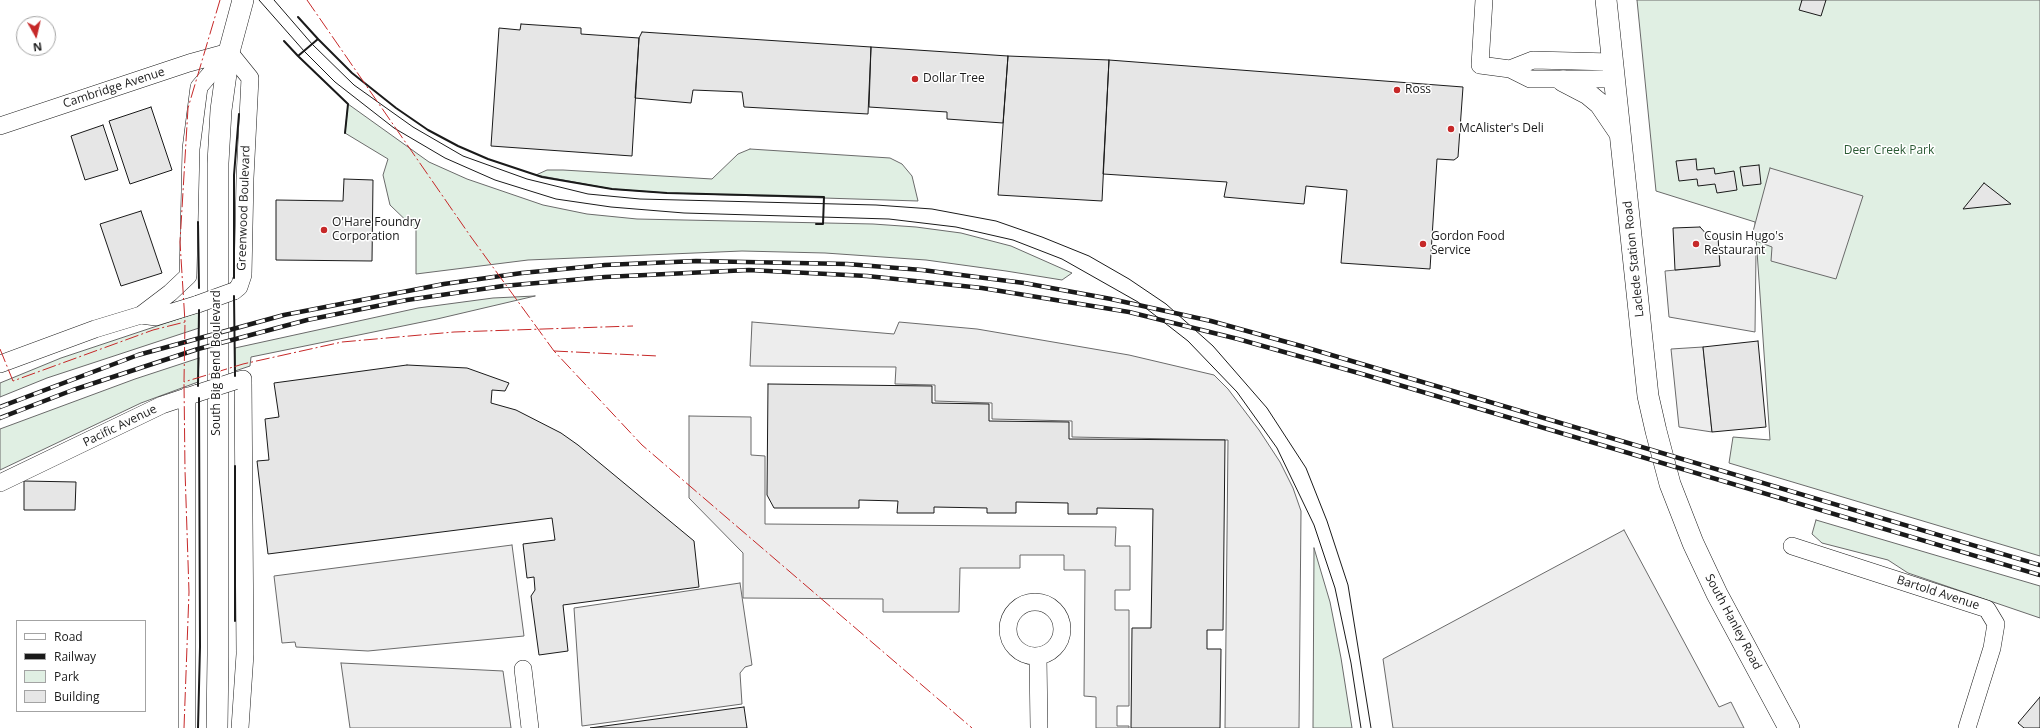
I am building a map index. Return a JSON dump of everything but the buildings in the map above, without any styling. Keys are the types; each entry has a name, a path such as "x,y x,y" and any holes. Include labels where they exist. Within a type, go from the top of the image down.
{"main road":[{"name":"South Big Bend Boulevard","path":"217,728 218,163 221,110 229,52 243,0"},
{"name":"Laclede Station Road","path":"1606,0 1648,396 1670,484 1681,514"},
{"path":"1563,80 1588,94 1600,104 1620,134"},
{"name":"South Hanley Road","path":"1681,514 1717,594 1790,728"}],"street":[{"path":"1484,0 1480,65 1510,68 1530,79 1563,80 1582,78 1613,71"},
{"name":"Cambridge Avenue","path":"0,126 189,63 229,52"},
{"path":"196,304 188,276 191,149 199,87 229,52"},
{"name":"Greenwood Boulevard","path":"0,364 95,329 142,315 156,317 234,291 239,287 243,275 244,178 250,78 229,52"},
{"path":"1510,68 1533,60 1613,71"},
{"path":"142,315 188,276"},
{"name":"Pacific Avenue","path":"0,483 162,406 193,394 239,380 245,654 240,728"},
{"path":"188,728 193,394"},
{"name":"Bartold Avenue","path":"1792,546 1987,609 1996,624 1992,648 1967,728"},
{"path":"1038,656 1039,728"},
{"path":"523,669 530,728"}],"green space":[{"name":"Deer Creek Park","path":"1637,0 2040,0 2040,556 1729,463 1733,437 1770,440 1755,222 1656,191"},
{"path":"348,104 429,162 467,179 543,205 587,214 637,219 873,224 916,227 961,233 1011,246 1072,273 1062,280 926,260 825,253 742,251 528,260 416,274 416,230 390,205 383,175 388,159 345,133"},
{"path":"750,149 890,158 902,164 912,176 918,201 667,193 612,189 536,175 547,170 563,170 712,179 738,154"},
{"path":"535,296 437,319 251,357 250,366 235,371 235,348 418,308 493,298"},
{"path":"199,312 199,328 47,378 0,397 0,383 61,358"},
{"path":"199,358 198,382 141,403 0,470 0,429 135,379"},
{"path":"1816,520 2040,586 2040,618 1908,573 1888,560 1822,543 1812,534"},
{"path":"1314,548 1330,602 1341,658 1352,728 1313,728"}],"shaded area":[{"path":"1770,168 1863,196 1836,279 1771,261 1772,247 1751,239"},
{"path":"1719,251 1756,252 1755,332 1669,317 1665,271 1720,266"},
{"path":"752,322 894,334 899,322 977,329 1129,355 1214,375 1228,389 1259,430 1280,462 1293,488 1301,511 1299,728 1225,728 1228,440 1072,437 1072,421 992,419 992,403 935,401 935,385 895,384 896,367 750,366"},
{"path":"1703,347 1712,432 1679,427 1671,349"},
{"path":"689,416 751,417 751,455 765,456 765,524 1116,527 1115,546 1130,546 1130,590 1115,590 1115,610 1129,610 1129,706 1117,706 1117,726 1129,726 1129,728 1096,728 1096,697 1084,696 1085,570 1064,570 1064,555 1020,555 1020,568 960,568 959,612 883,612 883,599 743,598 743,553 689,498"},
{"path":"1624,530 1719,707 1731,702 1744,728 1393,728 1383,659"},
{"path":"512,545 524,636 368,651 296,647 295,642 282,643 274,576"},
{"path":"740,583 752,665 745,667 740,673 742,704 582,726 574,608"},
{"path":"341,663 503,671 511,728 350,728"}],"tram line":[{"path":"259,0 304,51 335,82 394,128 445,158 495,180 556,199 611,207 684,213 889,219 956,227 1013,240 1062,259 1138,302 1188,341 1237,392 1277,448 1314,525 1335,588 1351,663 1361,728"},
{"path":"274,0 312,44 354,85 413,127 463,156 527,179 588,194 640,199 876,205 932,209 996,221 1042,237 1089,256 1129,279 1166,304 1213,346 1267,408 1306,468 1327,521 1348,585 1371,728"}],"railway":[{"path":"0,407 138,355 284,315 444,284 522,273 605,265 696,261 847,264 922,270 1024,283 1111,299 1211,321 1301,346 2040,565"},
{"path":"0,418 73,390 198,349 307,320 407,300 503,286 605,277 749,270 867,276 982,288 1129,312 1238,339 1362,374 2040,575"}],"wall":[{"path":"298,17 318,39"},
{"path":"345,133 348,104 298,56 318,39 352,73 396,108 428,130 458,146 488,159 542,177 612,189 667,193 824,197 823,224 816,224"},
{"path":"284,41 298,56"},
{"path":"234,278 234,175 239,114"},
{"path":"198,222 199,288"},
{"path":"234,296 235,376"},
{"path":"198,386 199,310"},
{"path":"198,728 200,647 199,398"},
{"path":"235,466 235,621"}],"power":[{"path":"220,0 188,108 180,242 185,322 184,382 243,364 342,342 454,332 633,326"},
{"path":"307,0 471,237 554,351 642,445 972,728"},
{"path":"0,349 13,381 153,330 185,322"},
{"path":"554,351 658,356"},
{"path":"184,382 189,592 184,728"}],"place":[{"name":"Dollar Tree","path":"915,79"},
{"name":"Ross","path":"1397,90"},
{"name":"McAlister's Deli","path":"1451,129"},
{"name":"O'Hare Foundry Corporation","path":"324,230"},
{"name":"Gordon Food Service","path":"1423,244"},
{"name":"Cousin Hugo's Restaurant","path":"1696,244"}]}
